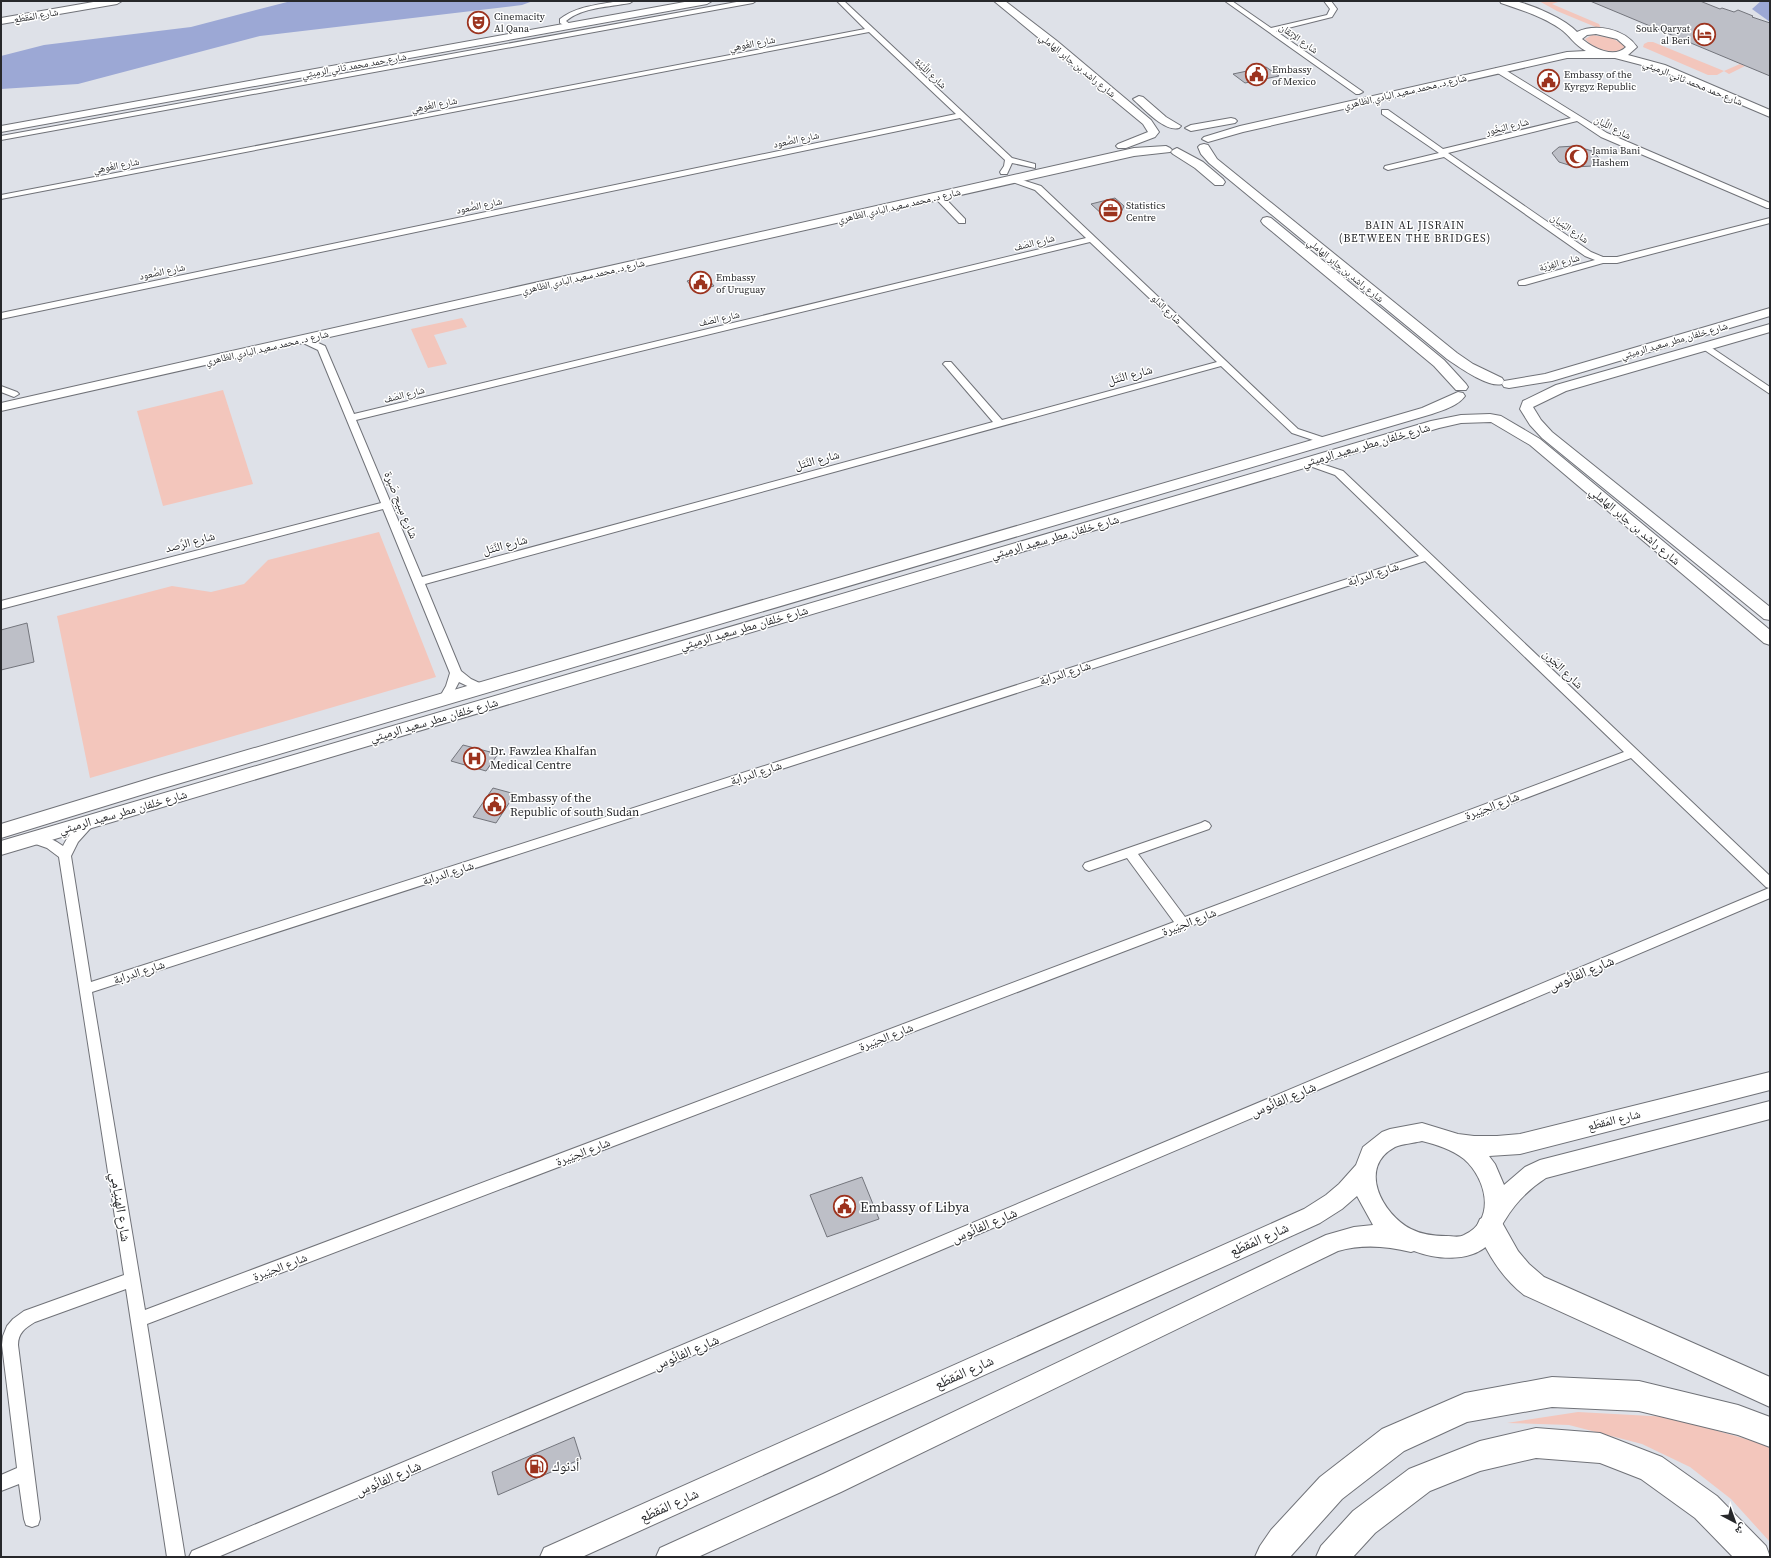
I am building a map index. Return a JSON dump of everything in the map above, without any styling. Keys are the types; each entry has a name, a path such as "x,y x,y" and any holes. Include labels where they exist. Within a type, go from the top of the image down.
{"highway":[{"path":"1493,1221 1505,1258 1514,1269 1534,1286 1770,1392"},
{"path":"1272,1557 1282,1541 1331,1488 1380,1450 1393,1440 1465,1408 1552,1392 1639,1396 1738,1420 1770,1432"},
{"path":"1332,1557 1364,1522 1420,1480 1480,1456 1536,1443 1600,1448 1651,1468 1706,1507 1755,1557"}],"street":[{"name":"شارع المَقطَع","path":"1,15 87,1"},
{"name":"شارع المَقطَع","path":"1,21 117,1"},
{"path":"569,26 564,24 562,20 574,12 630,1"},
{"name":"شارع حمد محمد ثاني الرميثي","path":"1,129 20,130 480,46 569,26 707,1"},
{"path":"480,46 749,1"},
{"name":"شارع اللَّيْنَة","path":"840,1 1009,160 1035,170"},
{"name":"شارع راشد بن جابر الهاملي","path":"999,1 1142,117 1147,122 1152,133 1152,142 1158,147 1172,151 1199,165 1439,364 1460,391 1460,401 1468,409 1480,415 1493,418 1535,442 1770,639"},
{"name":"شارع الإتقان","path":"1228,1 1359,92"},
{"path":"1270,30 1330,16 1334,9 1327,1"},
{"path":"1505,1 1559,24 1571,31 1576,39 1586,48 1609,54 1627,52 1632,47"},
{"path":"1522,1 1596,31"},
{"name":"شارع الغُوهي","path":"1,197 870,30"},
{"name":"شارع حمد محمد ثاني الرميثي","path":"1596,31 1620,37 1631,44 1632,47 1770,105"},
{"name":"شارع د. محمد سعيد البادي الظاهري","path":"1191,128 1223,123 1557,49 1584,33 1596,31"},
{"name":"شارع حمد محمد ثاني الرميثي","path":"1609,54 1660,66 1770,114"},
{"name":"شارع د. محمد سعيد البادي الظاهري","path":"1,407 63,388 1035,170 1134,152 1192,152 1206,143 1240,129 1567,55 1609,54"},
{"name":"شارع اللِّبان","path":"1499,70 1604,135 1770,206"},
{"name":"شارع راشد بن جابر الهاملي","path":"1132,93 1162,119 1176,126"},
{"name":"شارع البُنيان","path":"1385,112 1588,254 1602,260 1617,260 1770,220"},
{"name":"شارع الصُّعود","path":"1,316 961,115"},
{"name":"شارع البَخُور","path":"1388,168 1577,119"},
{"name":"شارع د. محمد سعيد البادي الظاهري","path":"1035,170 1124,145 1166,126 1176,126"},
{"path":"1176,126 1191,128 1203,132 1206,143"},
{"path":"1,138 20,130"},
{"name":"شارع راشد بن جابر الهاملي","path":"1206,143 1207,154 1213,161 1456,359 1477,372 1523,393 1536,422 1547,435 1770,614"},
{"path":"1009,160 1009,176"},
{"path":"1035,170 1038,188"},
{"name":"شارع د. محمد سعيد البادي الظاهري","path":"1,397 63,388 336,332 910,198 938,196 1009,176"},
{"name":"شارع الدلو","path":"1009,176 1038,188 1294,431 1325,441"},
{"path":"938,196 962,221"},
{"name":"شارع الصَف","path":"351,418 1092,239"},
{"path":"1285,252 1299,248"},
{"name":"شارع الفِرْيَة","path":"1522,283 1593,264 1602,260"},
{"name":"شارع خلفان مطر سعيد الرميثي","path":"1,848 90,822 157,793 444,700 1427,411 1444,404 1467,383 1476,380 1503,383 1542,379 1770,312"},
{"name":"شارع خلفان مطر سعيد الرميثي","path":"1,831 157,793 1217,489 1448,421 1516,417 1528,407 1561,388 1770,328"},
{"path":"302,339 322,348 336,332"},
{"path":"1706,347 1770,391"},
{"name":"شارع سِيح صَبرة","path":"322,348 456,673"},
{"name":"شارع النَّتَل","path":"418,582 1223,363"},
{"path":"948,364 1000,424"},
{"path":"1,389 14,394"},
{"path":"1294,431 1297,445 1294,450"},
{"path":"1336,454 1339,473"},
{"name":"شارع الجَرن","path":"1307,462 1339,473 1770,884"},
{"path":"1205,476 1217,489"},
{"name":"شارع الرَّصد","path":"1,605 386,505"},
{"name":"شارع الدرابة","path":"86,989 1426,557"},
{"path":"444,700 452,686 456,673 467,682 482,689"},
{"name":"شارع الحِيَيرة","path":"139,1320 1633,753"},
{"path":"34,839 54,845 65,856 73,839 90,822"},
{"path":"1089,866 1205,826"},
{"path":"1129,852 1184,924"},
{"name":"شارع الهِنيامِي","path":"65,856 86,989 92,1040 133,1278 176,1557"},
{"name":"شارع الفانُوس","path":"198,1557 1770,893"},
{"name":"شارع المَقطَع","path":"1457,1143 1483,1146 1508,1146 1520,1144 1770,1081"},
{"path":"669,1557 832,1483 1334,1242 1352,1236 1371,1235 1391,1237 1436,1248 1448,1249 1465,1246 1480,1239 1510,1193 1519,1184 1540,1170 1770,1110"},
{"path":"1411,1242 1394,1232 1380,1219 1370,1204 1365,1188 1364,1172 1369,1158 1377,1146 1390,1138 1405,1133 1422,1132 1440,1136 1457,1143 1472,1154 1493,1182 1497,1198 1493,1221"},
{"name":"شارع المَقطَع","path":"553,1557 1312,1216 1331,1205 1347,1193 1364,1172"},
{"path":"32,1519 26,1473 6,1360 10,1338 17,1325 23,1320 133,1278"},
{"path":"1,1483 26,1473"}],"shaded area":[{"path":"1539,1 1561,1 1552,4 1599,24 1601,28 1557,11"},
{"path":"1592,35 1612,38 1624,45 1625,49 1620,51 1609,51 1593,46 1585,39"},
{"path":"1653,42 1724,71 1717,75 1708,75 1643,47 1644,44"},
{"path":"1740,64 1745,66 1729,74 1724,71"},
{"path":"462,318 467,327 434,335 447,364 428,368 411,329"},
{"path":"223,390 253,484 163,506 137,411"},
{"path":"379,532 436,677 90,778 57,616 172,586 211,592 244,584 268,560"},
{"path":"1578,1412 1669,1417 1760,1443 1770,1448 1770,1542 1731,1499 1690,1467 1642,1444 1569,1425 1507,1423"}],"water":[{"path":"291,1 533,1 522,5 260,36 78,84 1,89 1,56 44,45 191,27"},
{"path":"1761,1 1770,1 1770,22 1752,9"}],"building":[{"name":"Souk Qaryat al Beri","path":"1590,1 1700,1 1720,9 1722,8 1734,12 1738,10 1753,16 1752,17 1770,23 1770,76"},
{"name":"Embassy of Mexico","path":"1266,67 1279,76 1245,83 1233,74"},
{"name":"Jamia Bani Hashem","path":"1575,146 1592,151 1600,159 1592,166 1575,167 1559,162 1552,153 1559,147"},
{"name":"Statistics Centre","path":"1115,198 1124,206 1119,217 1112,219 1108,215 1104,216 1091,204"},
{"name":"Embassy of Uruguay","path":"706,276 714,286 695,291 687,281"},
{"path":"27,623 34,662 1,670 1,630"},
{"name":"Dr. Fawzlea Khalfan Medical Centre","path":"463,745 498,754 486,771 451,761"},
{"name":"Embassy of the Republic of south Sudan","path":"493,788 515,794 496,823 473,817"},
{"name":"Embassy of Libya","path":"862,1177 879,1219 827,1237 810,1195"},
{"name":"أدنوك","path":"574,1437 581,1459 498,1495 492,1472"}],"place":[{"name":"Cinemacity Al Qana","path":"479,22"},
{"name":"Souk Qaryat al Beri","path":"1705,34"},
{"name":"Embassy of Mexico","path":"1256,75"},
{"name":"Embassy of the Kyrgyz Republic","path":"1548,80"},
{"name":"Jamia Bani Hashem","path":"1576,156"},
{"name":"Statistics Centre","path":"1110,211"},
{"name":"Embassy of Uruguay","path":"700,283"},
{"name":"Dr. Fawzlea Khalfan Medical Centre","path":"474,758"},
{"name":"Embassy of the Republic of south Sudan","path":"494,805"},
{"name":"Embassy of Libya","path":"845,1207"},
{"name":"أدنوك","path":"536,1466"}],"district":[{"name":"BAIN AL JISRAIN (BETWEEN THE BRIDGES)","path":"1415,231"}]}
